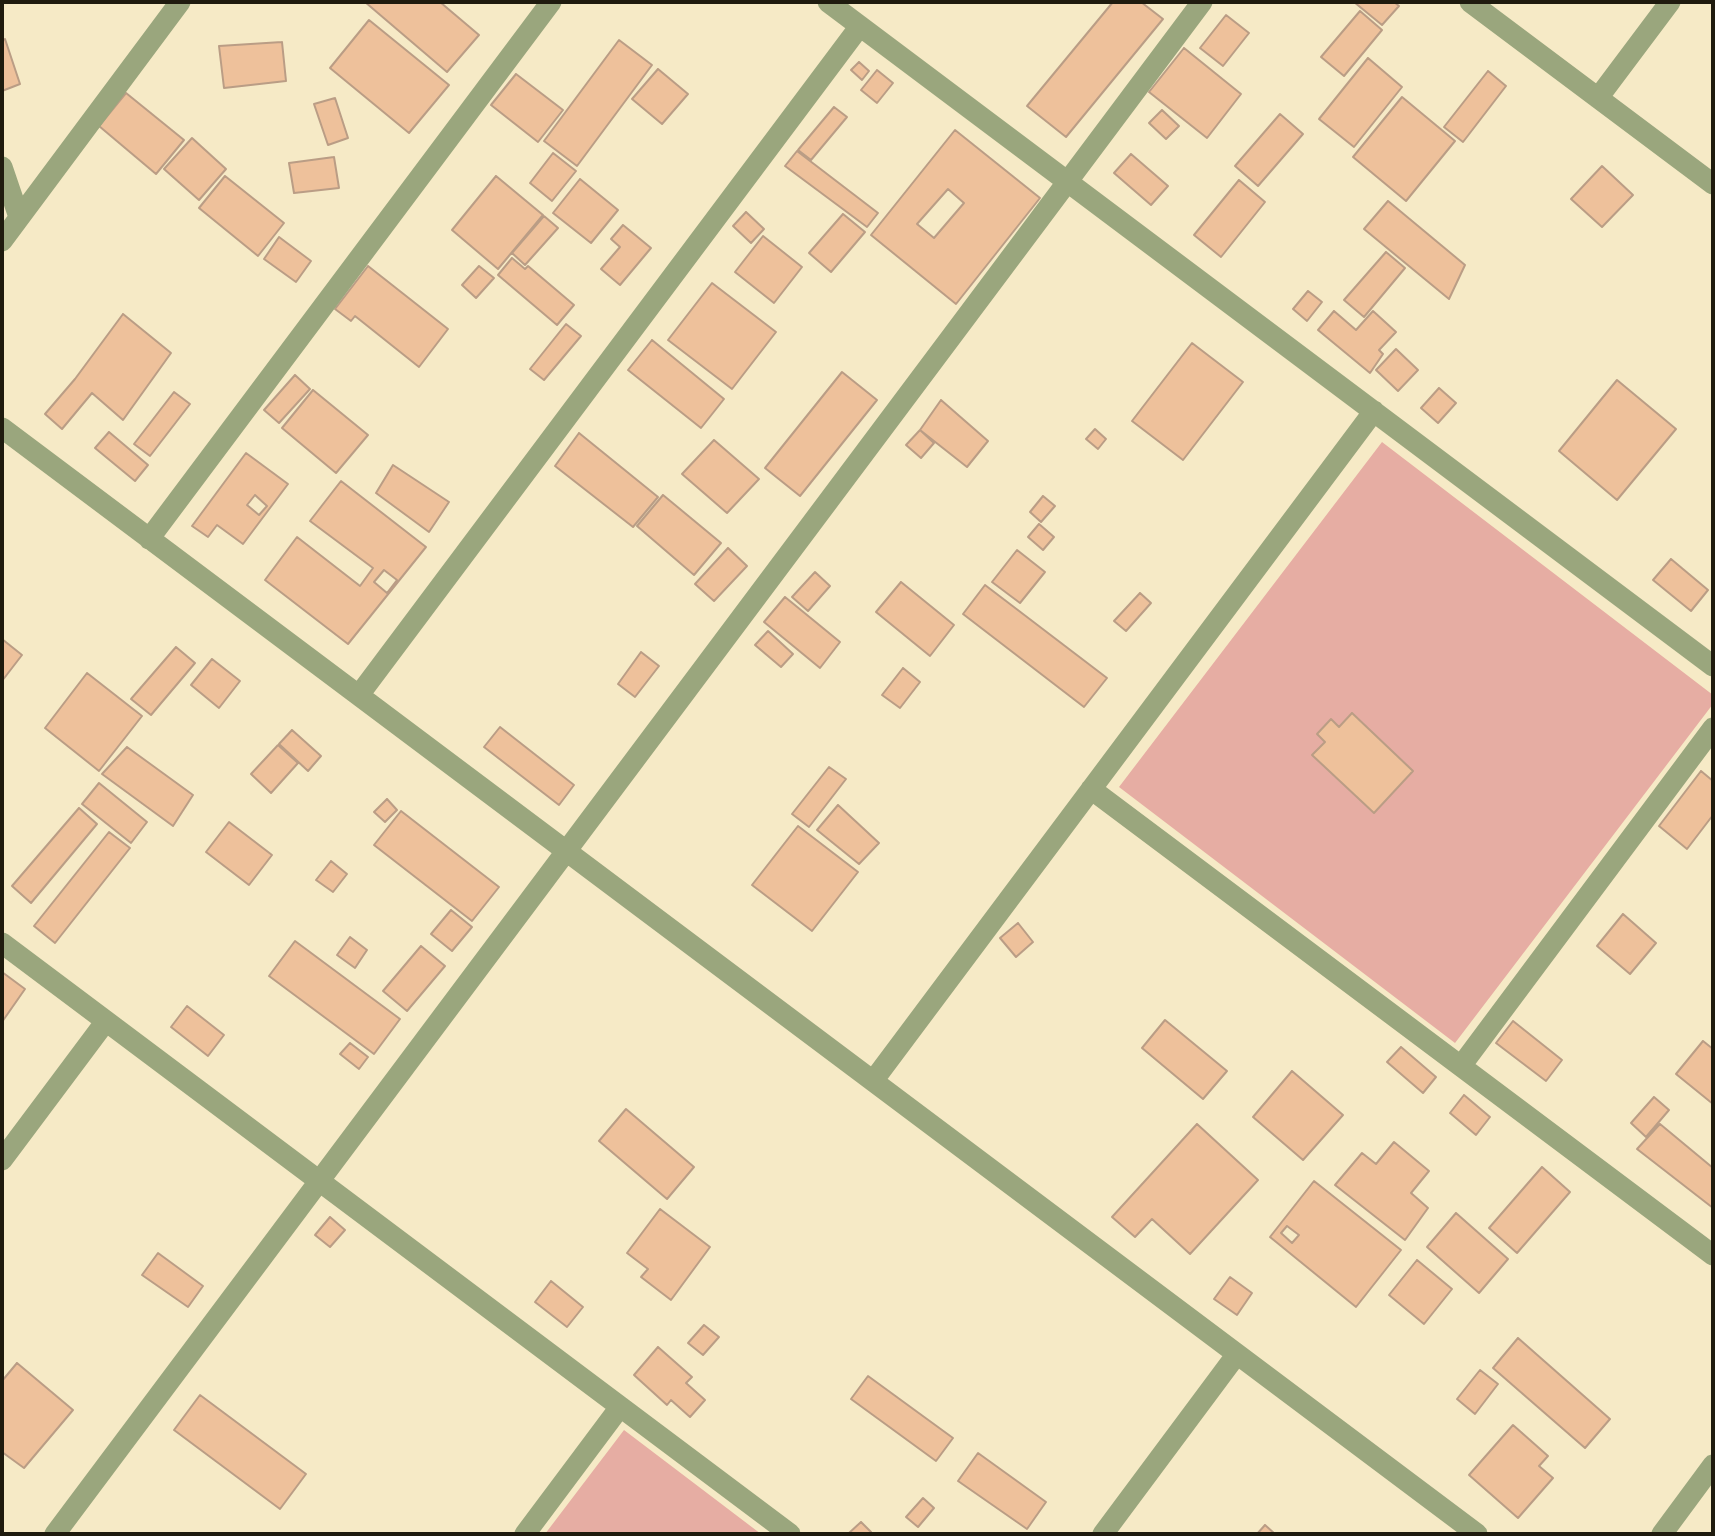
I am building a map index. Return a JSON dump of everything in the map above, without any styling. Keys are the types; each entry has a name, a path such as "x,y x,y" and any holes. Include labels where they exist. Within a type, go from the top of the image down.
{"street":[{"path":"2,241 180,2"},
{"path":"149,539 551,2"},
{"path":"828,2 1713,666"},
{"path":"55,1534 1202,2"},
{"path":"1470,2 1713,184"},
{"path":"1598,98 1670,2"},
{"path":"359,695 860,26"},
{"path":"2,167 19,217"},
{"path":"873,1081 1374,411"},
{"path":"2,428 1477,1534"},
{"path":"1461,1066 1713,728"},
{"path":"1091,789 1713,1255"},
{"path":"2,943 790,1534"},
{"path":"2,1160 106,1021"},
{"path":"1103,1534 1237,1354"},
{"path":"525,1534 620,1407"},
{"path":"1662,1534 1713,1465"}],"shaded area":[{"path":"1382,442 1713,695 1713,704 1455,1043 1119,787"},
{"path":"624,1430 761,1534 545,1534"}],"building":[{"path":"365,2 440,2 479,35 447,72"},
{"path":"1113,2 1141,2 1163,19 1066,137 1027,106"},
{"path":"1354,2 1394,2 1399,6 1382,25"},
{"path":"1360,11 1382,30 1344,76 1321,57"},
{"path":"1226,15 1249,33 1223,66 1200,48"},
{"path":"369,20 449,85 409,133 330,68"},
{"path":"5,39 20,84 2,91 2,41"},
{"path":"619,40 652,65 577,166 544,141"},
{"path":"282,42 286,81 224,88 219,46"},
{"path":"1184,48 1241,94 1207,138 1149,92"},
{"path":"1368,58 1402,87 1354,147 1319,119"},
{"path":"859,62 869,71 862,80 851,70"},
{"path":"658,69 688,94 662,124 632,99"},
{"path":"877,70 893,83 877,103 861,90"},
{"path":"1488,71 1506,86 1463,142 1444,127"},
{"path":"516,74 563,110 538,142 491,105"},
{"path":"126,93 184,140 156,174 99,126"},
{"path":"1402,97 1455,141 1406,201 1353,157"},
{"path":"335,98 348,138 328,145 314,104"},
{"path":"834,107 847,117 811,160 798,150"},
{"path":"1162,110 1179,126 1166,139 1149,123"},
{"path":"1280,114 1303,134 1258,186 1235,166"},
{"path":"955,130 1040,198 956,304 871,235","holes":["948,189 964,203 934,238 917,224"]},
{"path":"192,138 226,169 199,200 164,169"},
{"path":"797,151 878,213 867,227 785,166"},
{"path":"553,153 576,171 552,201 530,183"},
{"path":"1131,154 1168,186 1151,205 1114,173"},
{"path":"334,157 339,188 294,193 289,163"},
{"path":"1602,166 1633,195 1602,227 1571,199"},
{"path":"225,176 284,223 258,256 199,208"},
{"path":"496,176 543,215 498,269 452,230"},
{"path":"580,179 618,210 591,243 553,213"},
{"path":"1239,180 1265,202 1221,257 1194,235"},
{"path":"1388,201 1465,265 1449,299 1364,229"},
{"path":"746,212 764,229 751,243 733,226"},
{"path":"843,214 865,232 831,272 809,253"},
{"path":"544,216 558,228 525,265 512,253"},
{"path":"623,225 651,248 620,285 601,269 620,247 611,239"},
{"path":"763,236 802,267 774,303 735,272"},
{"path":"279,237 311,261 296,282 264,259"},
{"path":"1386,252 1405,268 1364,317 1344,300"},
{"path":"512,258 525,269 528,266 574,305 557,325 498,275"},
{"path":"368,266 448,329 419,367 355,316 351,321 335,309"},
{"path":"479,266 494,278 476,298 462,285"},
{"path":"712,283 776,332 732,389 668,340"},
{"path":"1308,291 1322,302 1307,321 1293,309"},
{"path":"1334,311 1356,330 1373,311 1396,332 1379,350 1383,354 1370,373 1318,330"},
{"path":"123,314 171,353 123,420 92,393 62,429 45,414 75,379"},
{"path":"566,324 581,336 544,380 530,369"},
{"path":"652,340 724,399 701,428 628,370"},
{"path":"1192,343 1243,382 1183,460 1132,421"},
{"path":"1396,349 1418,370 1398,391 1376,370"},
{"path":"842,372 877,400 800,496 765,468"},
{"path":"295,375 310,389 279,423 264,410"},
{"path":"1617,380 1676,429 1617,500 1559,451"},
{"path":"1439,388 1456,403 1438,423 1421,408"},
{"path":"313,390 368,435 336,473 282,428"},
{"path":"174,392 190,404 150,456 134,444"},
{"path":"941,400 988,441 967,467 920,430"},
{"path":"1095,429 1106,439 1098,449 1086,439"},
{"path":"920,430 934,443 921,458 906,445"},
{"path":"109,432 148,465 135,481 95,448"},
{"path":"579,433 658,497 633,527 555,466"},
{"path":"714,440 759,479 727,513 682,474"},
{"path":"246,453 288,484 243,544 217,525 208,537 192,526","holes":["255,495 267,506 259,515 247,505"]},
{"path":"393,465 449,502 429,532 376,493"},
{"path":"341,481 426,547 348,644 265,580 297,537 360,586 373,568 310,521","holes":["384,570 397,580 387,593 374,582"]},
{"path":"663,495 721,543 694,575 637,526"},
{"path":"1043,496 1055,506 1041,522 1030,512"},
{"path":"1039,524 1054,537 1043,550 1028,537"},
{"path":"728,548 747,566 714,601 695,584"},
{"path":"1017,550 1045,572 1020,603 992,582"},
{"path":"1671,559 1708,590 1691,611 1653,580"},
{"path":"815,572 830,586 808,611 792,597"},
{"path":"901,582 954,625 930,656 876,612"},
{"path":"985,585 1107,678 1084,707 963,614"},
{"path":"1140,593 1151,603 1126,631 1114,621"},
{"path":"785,597 840,642 820,668 764,622"},
{"path":"768,631 793,654 781,667 755,645"},
{"path":"2,639 22,655 2,681"},
{"path":"176,647 195,663 151,715 131,699"},
{"path":"641,652 659,666 635,697 618,684"},
{"path":"212,659 240,681 219,708 191,685"},
{"path":"903,668 920,682 900,708 882,695"},
{"path":"87,673 142,716 99,771 45,728"},
{"path":"1352,713 1413,771 1374,813 1312,755 1325,742 1317,734 1331,719 1339,727"},
{"path":"500,727 574,785 559,805 484,747"},
{"path":"292,730 321,756 308,771 279,744"},
{"path":"278,745 298,763 271,793 251,774"},
{"path":"127,747 193,795 173,826 102,774"},
{"path":"829,767 846,779 809,827 792,814"},
{"path":"1701,771 1713,781 1713,815 1687,849 1659,826"},
{"path":"99,783 147,822 131,843 82,804"},
{"path":"387,799 397,810 385,822 374,812"},
{"path":"838,805 879,843 859,864 817,830"},
{"path":"79,808 97,824 31,903 12,886"},
{"path":"401,811 499,887 472,921 374,845"},
{"path":"229,822 272,855 249,885 206,852"},
{"path":"798,826 858,872 812,931 752,885"},
{"path":"109,832 130,848 55,943 34,926"},
{"path":"331,861 347,874 333,892 316,880"},
{"path":"451,910 472,927 452,951 431,934"},
{"path":"1623,914 1656,943 1630,974 1597,946"},
{"path":"1018,923 1033,942 1016,957 1000,938"},
{"path":"350,937 367,950 355,968 337,955"},
{"path":"295,941 400,1019 374,1054 269,976"},
{"path":"421,946 445,966 407,1011 383,991"},
{"path":"2,972 25,989 2,1022"},
{"path":"187,1006 224,1035 208,1056 171,1027"},
{"path":"1165,1020 1227,1071 1203,1099 1142,1048"},
{"path":"1513,1021 1562,1060 1546,1081 1496,1043"},
{"path":"1703,1041 1713,1049 1713,1104 1676,1074"},
{"path":"350,1043 368,1057 359,1069 340,1054"},
{"path":"1401,1047 1436,1077 1423,1093 1387,1062"},
{"path":"1292,1071 1343,1115 1303,1160 1253,1117"},
{"path":"1464,1095 1490,1117 1476,1135 1450,1113"},
{"path":"1654,1097 1669,1110 1646,1137 1631,1123"},
{"path":"626,1109 694,1167 667,1199 599,1141"},
{"path":"1197,1124 1258,1180 1190,1254 1152,1219 1135,1237 1112,1217"},
{"path":"1660,1124 1713,1168 1713,1208 1637,1149"},
{"path":"1394,1142 1429,1171 1411,1193 1428,1208 1405,1240 1335,1185 1362,1153 1376,1164"},
{"path":"1542,1167 1570,1192 1517,1253 1489,1228"},
{"path":"1314,1181 1401,1250 1356,1307 1270,1237","holes":["1287,1226 1299,1235 1292,1243 1281,1233"]},
{"path":"660,1209 710,1247 671,1300 641,1277 648,1269 627,1253"},
{"path":"1456,1213 1508,1259 1479,1293 1427,1247"},
{"path":"330,1217 345,1230 330,1247 315,1235"},
{"path":"158,1253 203,1286 188,1307 142,1275"},
{"path":"1417,1260 1452,1289 1424,1324 1389,1295"},
{"path":"1230,1277 1252,1293 1237,1315 1214,1299"},
{"path":"551,1281 583,1307 567,1327 535,1302"},
{"path":"704,1325 719,1337 703,1355 688,1343"},
{"path":"1518,1338 1610,1419 1585,1448 1493,1368"},
{"path":"658,1347 692,1377 686,1383 705,1400 690,1417 671,1400 667,1405 634,1375"},
{"path":"17,1363 73,1410 24,1468 2,1452 2,1381"},
{"path":"1480,1370 1498,1384 1475,1414 1457,1399"},
{"path":"868,1376 953,1438 936,1461 851,1399"},
{"path":"200,1395 306,1474 280,1509 174,1430"},
{"path":"1513,1425 1548,1456 1539,1466 1553,1478 1518,1518 1469,1475"},
{"path":"978,1453 1046,1502 1027,1529 958,1481"},
{"path":"923,1498 934,1508 918,1527 906,1517"},
{"path":"861,1522 871,1532 869,1534 849,1533"},
{"path":"1265,1525 1275,1534 1257,1534"}]}
